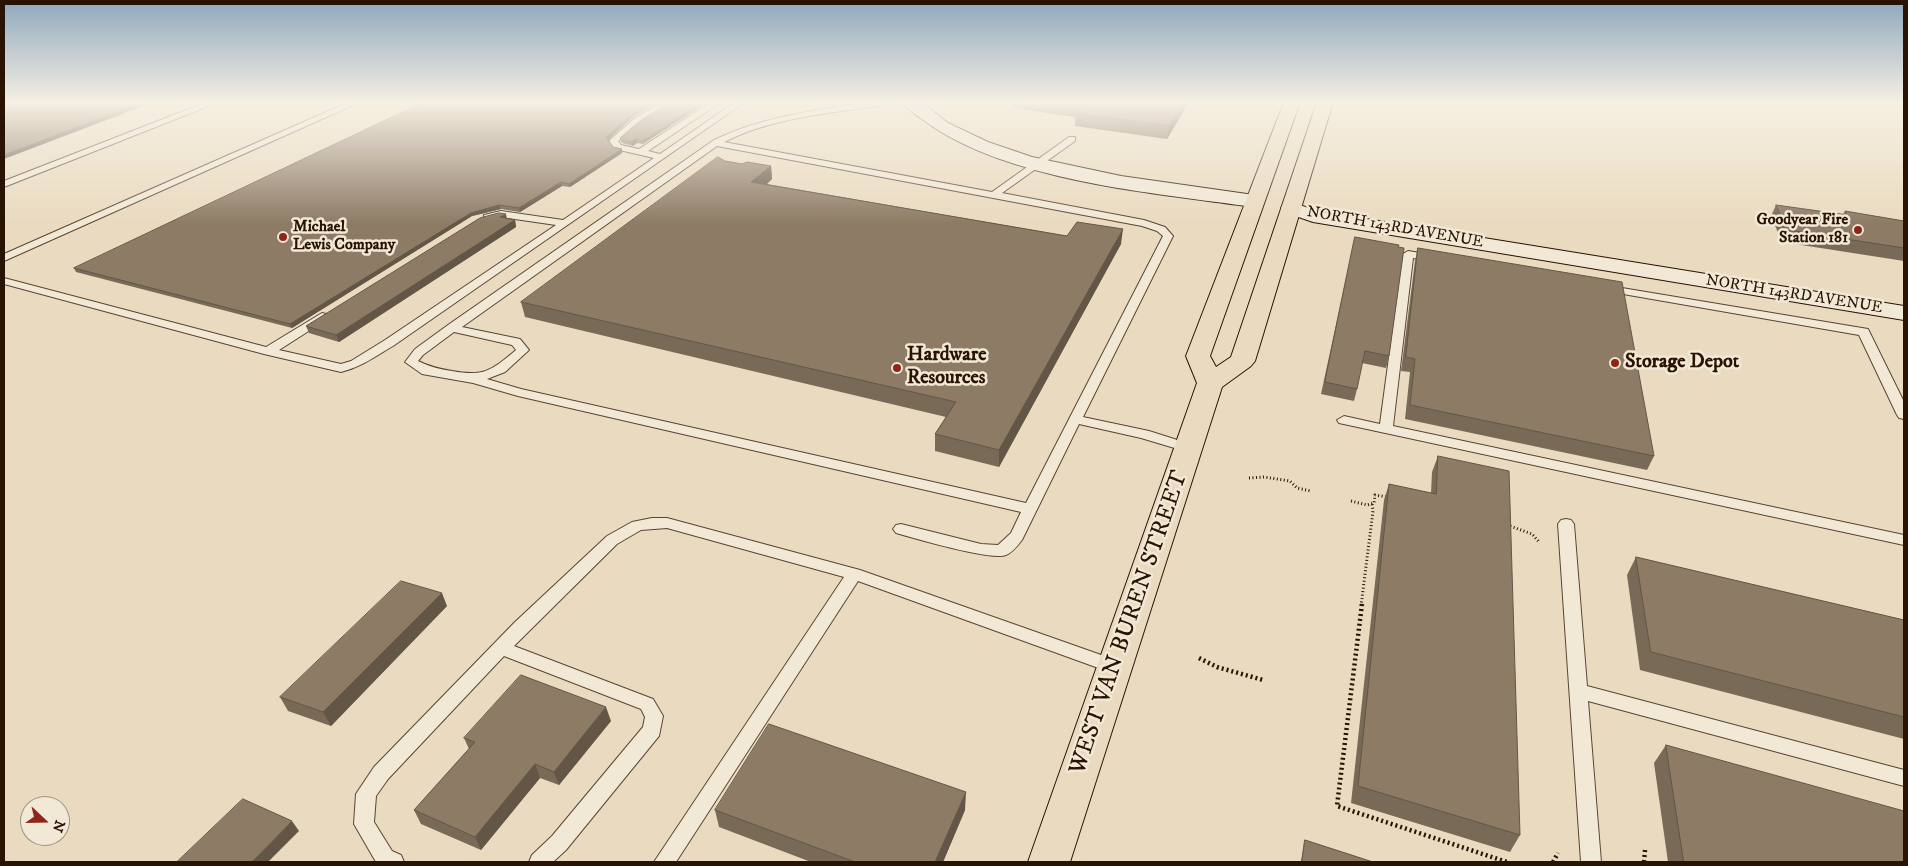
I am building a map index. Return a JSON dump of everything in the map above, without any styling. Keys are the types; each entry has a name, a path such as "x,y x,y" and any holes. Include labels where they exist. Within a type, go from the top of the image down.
{"main road":[{"path":"1276,142 1198,356 1210,383 1242,361 1312,142"},
{"path":"1254,201 1292,208"},
{"name":"WEST VAN BUREN STREET","path":"1049,862 1210,383"}],"street":[{"path":"976,142 1003,154 1038,164 1120,181 1254,201"},
{"name":"NORTH 143RD AVENUE","path":"1292,208 1316,205 1904,301"},
{"name":"NORTH 143RD AVENUE","path":"1292,208 1313,216 1904,313"}],"lane":[{"path":"4,184 111,142"},
{"path":"4,258 265,142"},
{"path":"613,142 618,147 662,157"},
{"path":"639,153 655,142"},
{"path":"4,281 268,351 341,368 354,364 389,343 683,142"},
{"path":"992,196 1067,142"},
{"path":"901,529 981,549 1002,551 1018,536 1168,236 1161,229 1144,223 716,143 452,328 419,352 411,362 427,371 475,379 518,392 1031,509"},
{"path":"477,220 500,214 564,223"},
{"path":"1386,429 1408,254 1446,261"},
{"path":"1592,286 1864,332 1904,414"},
{"path":"268,351 334,309"},
{"path":"452,328 516,342 523,350 501,369 475,379"},
{"path":"1075,419 1144,434 1188,448"},
{"path":"1344,420 1904,540"},
{"path":"394,862 385,858 364,824 366,794 381,773 585,563 612,540 637,526 667,523 854,574 1115,667"},
{"path":"1566,524 1591,862"},
{"path":"664,862 854,574"},
{"path":"501,648 647,704 654,716 652,730 559,843 540,862"},
{"path":"1578,691 1904,778"}],"path":[{"path":"1248,478 1264,477 1290,481 1297,488 1311,491"},
{"path":"1394,499 1375,495 1374,502 1372,503 1374,512 1336,806 1507,862"},
{"path":"1351,501 1367,505 1372,503"},
{"path":"1504,525 1532,534 1540,542"},
{"path":"1199,658 1217,667 1263,680"},
{"path":"1644,862 1645,850"},
{"path":"1554,862 1558,853"}],"building":[{"path":"4,142 37,142 4,155"},
{"name":"Michael Lewis Company","path":"339,142 610,142 613,147 622,149 569,184 561,182 519,208 499,205 471,213 290,324 74,268"},
{"name":"Hardware Resources","path":"718,157 725,161 742,164 747,162 771,166 751,182 1067,236 1077,222 1123,229 999,450 935,434 956,402 521,302"},
{"path":"1776,205 1847,215 1845,211 1904,221 1904,248 1788,230"},
{"path":"499,213 506,214 500,217 515,220 336,335 306,326 480,218"},
{"path":"1355,237 1399,245 1398,247 1404,248 1389,356 1365,351 1357,389 1325,382"},
{"path":"1418,248 1622,282 1654,456 1410,405 1415,359 1406,357"},
{"path":"1438,456 1509,471 1520,835 1358,786 1389,484 1436,494"},
{"path":"1636,557 1904,620 1904,717 1651,652"},
{"path":"401,581 442,593 323,712 280,697"},
{"path":"521,675 606,707 554,772 535,764 475,837 414,810 475,742 464,738"},
{"path":"769,724 966,792 935,862 855,862 715,810"},
{"path":"1666,745 1904,811 1904,862 1684,862"},
{"path":"243,799 292,821 252,862 177,862"},
{"path":"1305,840 1373,862 1302,862"}],"place":[{"name":"Goodyear Fire Station 181","path":"1858,230"},
{"name":"Michael Lewis Company","path":"283,237"},
{"name":"Storage Depot","path":"1615,363"},
{"name":"Hardware Resources","path":"897,368"}]}
